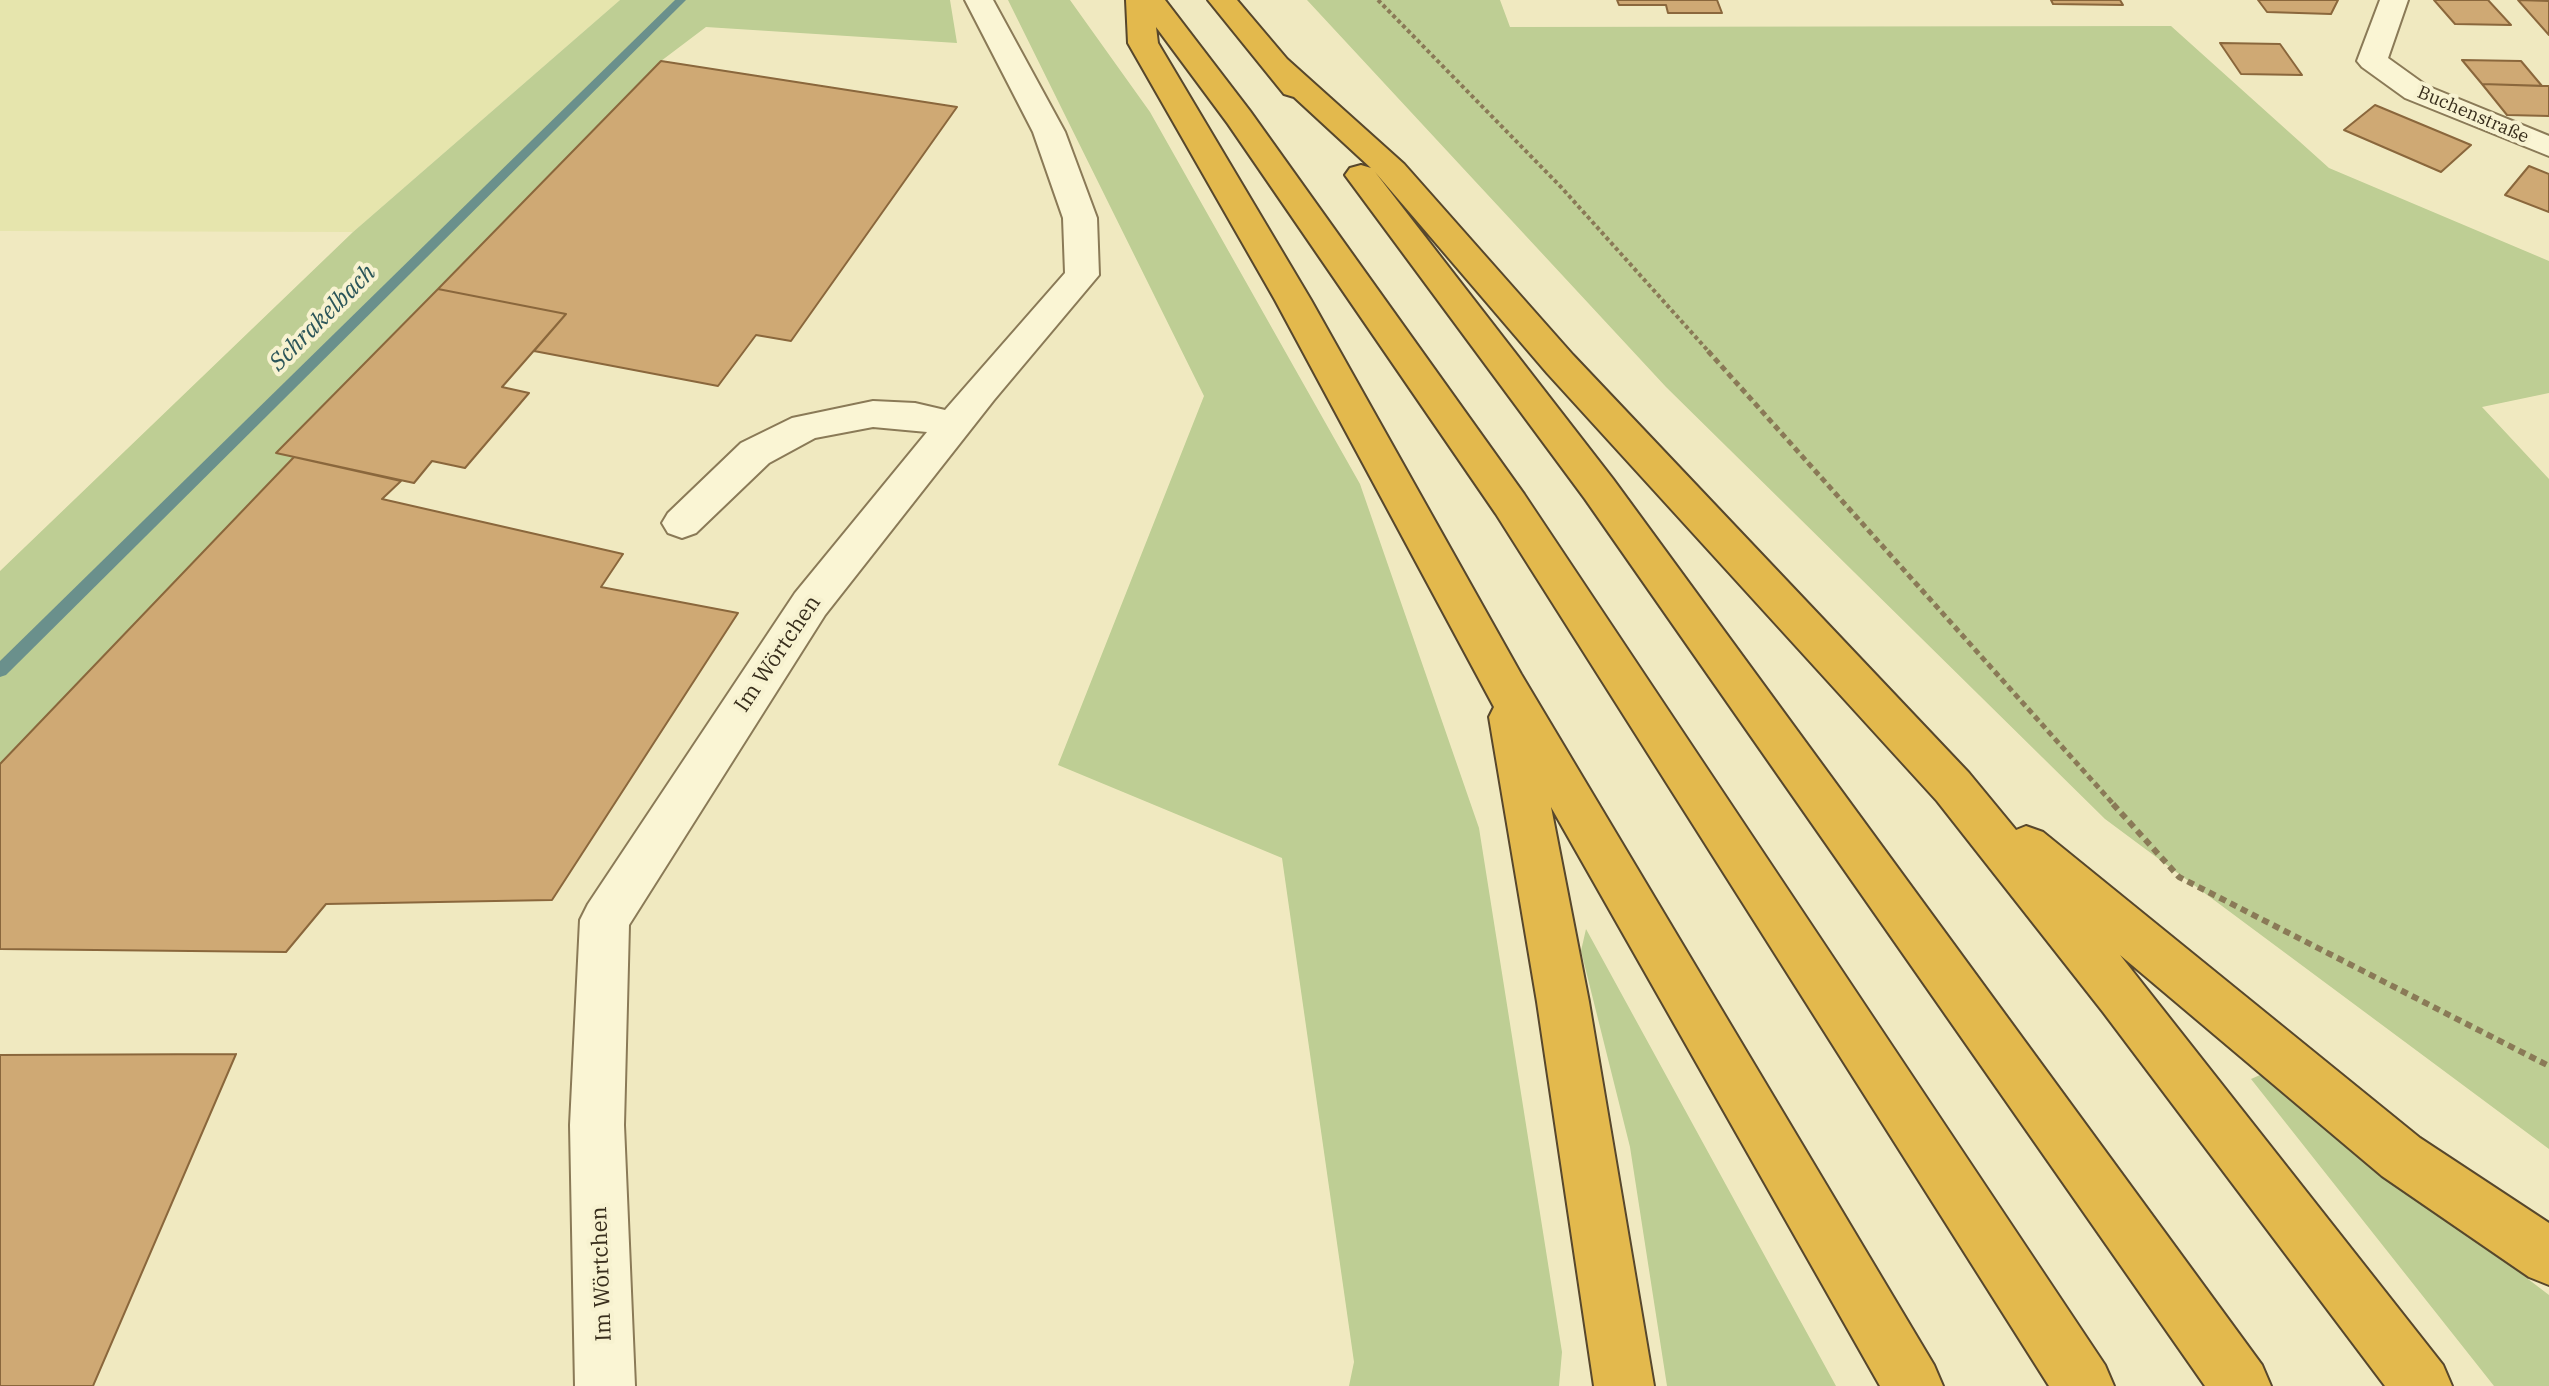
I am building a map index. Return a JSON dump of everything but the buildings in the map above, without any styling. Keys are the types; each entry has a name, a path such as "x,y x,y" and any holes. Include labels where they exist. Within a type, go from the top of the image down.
{"highway":[{"path":"1140,0 1143,43 1293,300 1505,687 1913,1386"},
{"path":"1151,0 1239,118 1510,504 2084,1386"},
{"path":"1222,0 1278,66 1599,489 2241,1386"},
{"path":"1278,66 1393,171 1560,364 1953,787 2121,995 2422,1386"},
{"path":"1505,687 1563,1002 1624,1386"},
{"path":"1953,787 2401,1157 2549,1257"}],"street":[{"name":"Im Wörtchen","path":"605,1386 597,1125 605,920 810,604 953,425 1082,275 1080,218 1049,132 979,0"},
{"name":"Buchenstraße","path":"2394,0 2372,61 2416,92 2549,147"},
{"path":"682,523 755,453 805,427 873,414 915,416 953,425"}],"path":[{"path":"1378,0 1561,187 2179,877 2549,1066"}],"green space":[{"path":"0,0 620,0 353,232 0,231"},
{"path":"620,0 950,0 957,43 706,27 661,61 277,452 294,457 0,764 0,571 353,232"},
{"path":"1008,0 1070,0 1150,112 1360,484 1479,828 1562,1352 1559,1386 1349,1386 1354,1362 1282,858 1058,765 1204,396"},
{"path":"1307,0 1500,0 1510,27 2171,26 2329,168 2549,261 2549,393 2482,407 2549,479 2549,1149 2105,819 1666,387"},
{"path":"1586,929 1836,1386 1667,1386 1630,1147 1581,951"},
{"path":"2260,1075 2549,1295 2549,1386 2494,1386 2251,1079"}],"waterway":[{"name":"Schrakelbach","path":"0,671 681,0"}]}
